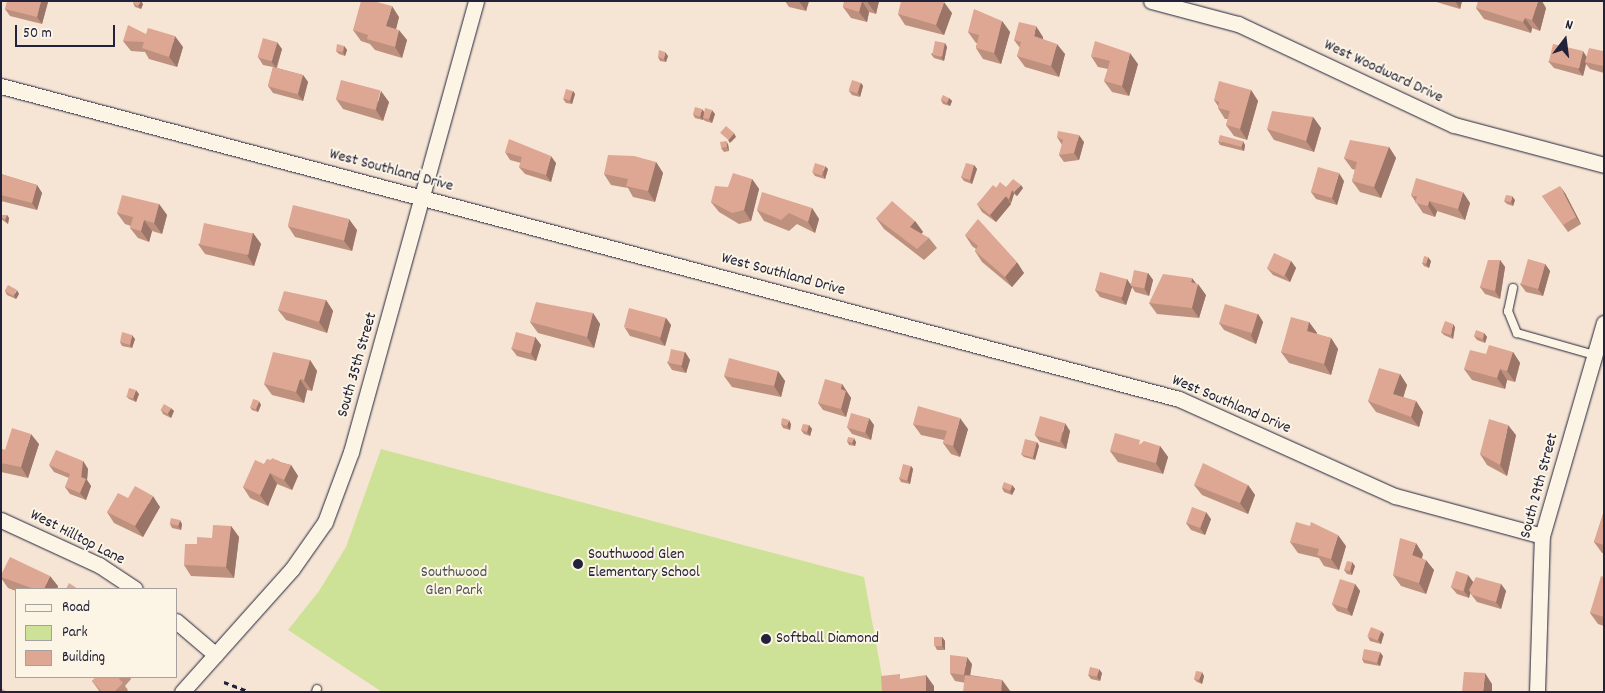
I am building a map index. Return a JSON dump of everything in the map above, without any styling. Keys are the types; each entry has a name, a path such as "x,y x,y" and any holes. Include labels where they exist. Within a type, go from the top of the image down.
{"street":[{"name":"South 35th Street","path":"182,692 292,569 324,522 351,452 424,198 476,1"},
{"name":"West Woodward Drive","path":"1151,1 1238,24 1454,125 1604,165"},
{"name":"West Southland Drive","path":"1,86 1179,399 1395,496 1542,536"},
{"name":"South 29th Street","path":"1537,692 1542,536 1598,352 1604,323"},
{"name":"West Hilltop Lane","path":"1,520 99,565 134,588"},
{"path":"178,623 216,655"}],"lane":[{"path":"1513,288 1508,311 1517,333 1598,352"}],"path":[{"path":"224,682 250,692"}],"green space":[{"name":"Southwood Glen Park","path":"381,449 864,577 885,692 382,692 288,630 319,591 346,547"}],"building":[{"path":"7,1 41,1 37,17 5,9"},
{"path":"134,1 141,1 138,6 133,3"},
{"path":"361,1 373,1 392,6 386,26 399,30 395,47 367,39 368,35 353,30"},
{"path":"845,1 862,1 859,12 843,7"},
{"path":"901,1 944,2 936,25 898,14"},
{"path":"1478,1 1538,1 1532,20 1525,18 1523,22 1476,8"},
{"path":"974,9 1002,21 994,53 976,48 979,35 968,32"},
{"path":"1019,22 1036,26 1034,36 1057,44 1051,66 1017,56 1021,42 1014,40"},
{"path":"128,25 146,34 148,28 175,36 169,57 142,48 144,42 123,41"},
{"path":"263,38 277,42 272,61 257,57"},
{"path":"935,41 945,43 942,57 932,55"},
{"path":"1095,41 1130,53 1122,86 1104,81 1110,61 1091,56"},
{"path":"337,44 344,46 343,52 336,51"},
{"path":"1553,44 1583,51 1579,69 1549,62"},
{"path":"1589,48 1603,51 1603,66 1585,62"},
{"path":"659,50 665,52 664,59 658,57"},
{"path":"273,67 303,75 298,94 268,86"},
{"path":"341,80 381,91 375,110 336,99"},
{"path":"852,80 861,83 857,93 849,90"},
{"path":"1219,81 1251,90 1240,129 1226,125 1230,111 1218,108 1219,102 1214,100"},
{"path":"566,89 573,91 570,101 563,99"},
{"path":"943,95 949,98 947,103 941,99"},
{"path":"695,107 702,109 700,117 693,114"},
{"path":"705,108 712,110 709,119 703,118"},
{"path":"1272,111 1313,117 1306,141 1267,129"},
{"path":"726,126 734,133 728,140 720,133"},
{"path":"1058,131 1079,135 1074,153 1059,155 1063,140 1057,137"},
{"path":"1220,135 1243,141 1242,147 1218,141"},
{"path":"509,139 551,156 546,175 519,167 522,157 505,152"},
{"path":"1350,140 1389,147 1374,187 1352,181 1357,162 1344,158"},
{"path":"726,141 727,147 721,148 720,142"},
{"path":"608,155 634,156 656,162 648,191 626,186 628,179 604,174"},
{"path":"815,163 825,166 822,175 812,173"},
{"path":"966,163 974,165 970,180 961,177"},
{"path":"1318,167 1339,173 1332,198 1311,192"},
{"path":"733,173 752,179 744,210 732,213 711,202 715,186 728,187"},
{"path":"1,174 37,185 32,203 1,195"},
{"path":"1416,178 1463,192 1458,209 1429,201 1428,206 1415,203 1417,196 1411,195"},
{"path":"1013,179 1021,185 1014,192 1012,190 1009,199 996,188 1000,182 1006,187"},
{"path":"993,185 1006,196 990,215 977,204"},
{"path":"1560,186 1576,217 1563,225 1542,196"},
{"path":"762,192 812,208 808,222 789,213 781,220 757,210"},
{"path":"122,195 159,204 154,223 144,220 141,231 130,228 133,217 117,213"},
{"path":"1506,195 1512,196 1511,202 1504,201"},
{"path":"892,201 915,221 910,227 929,238 917,249 876,218"},
{"path":"293,205 349,219 344,240 288,226"},
{"path":"1,215 7,215 5,220 1,217"},
{"path":"978,219 1017,262 1005,277 975,251 978,246 965,235"},
{"path":"204,223 253,233 248,255 199,245"},
{"path":"1274,253 1291,261 1284,276 1267,268"},
{"path":"1424,256 1428,257 1426,264 1422,263"},
{"path":"1528,259 1545,264 1538,289 1521,284"},
{"path":"1488,260 1500,260 1495,291 1480,287"},
{"path":"1134,270 1148,273 1144,289 1131,286"},
{"path":"1100,272 1127,279 1122,298 1095,290"},
{"path":"1163,274 1192,278 1191,282 1198,284 1192,308 1149,303"},
{"path":"8,285 17,290 13,296 5,291"},
{"path":"284,291 326,300 319,322 278,310"},
{"path":"536,302 593,313 587,337 530,322"},
{"path":"1225,304 1258,314 1252,333 1219,323"},
{"path":"629,308 666,318 661,337 624,327"},
{"path":"1291,317 1309,322 1307,331 1331,338 1324,364 1281,352"},
{"path":"1445,321 1453,324 1451,335 1441,332"},
{"path":"1476,330 1484,333 1483,339 1474,336"},
{"path":"122,332 132,335 130,345 120,342"},
{"path":"516,332 535,337 531,354 512,348"},
{"path":"1489,345 1513,352 1507,371 1500,369 1497,378 1464,369 1470,350 1486,354"},
{"path":"671,349 685,352 682,366 668,363"},
{"path":"273,352 310,360 304,380 300,379 296,392 264,384"},
{"path":"729,358 778,371 774,386 724,376"},
{"path":"1379,368 1400,374 1393,394 1416,401 1411,417 1368,401"},
{"path":"825,379 842,384 841,389 846,391 841,409 818,403"},
{"path":"129,388 136,390 133,399 127,397"},
{"path":"253,399 259,401 256,409 250,408"},
{"path":"164,404 171,408 167,414 160,410"},
{"path":"918,406 960,418 953,446 943,443 947,431 913,424"},
{"path":"851,413 869,418 865,433 847,427"},
{"path":"1040,416 1065,423 1059,442 1034,435"},
{"path":"782,418 789,420 787,426 781,424"},
{"path":"1489,419 1508,425 1500,465 1480,454"},
{"path":"803,424 809,425 807,432 801,430"},
{"path":"12,428 31,434 21,467 1,463 1,449 5,450"},
{"path":"1115,433 1140,440 1139,445 1144,441 1160,446 1156,463 1110,451"},
{"path":"848,437 854,438 852,443 847,441"},
{"path":"1025,439 1037,442 1033,457 1021,455"},
{"path":"56,450 83,461 81,477 86,479 80,493 65,487 70,474 49,465"},
{"path":"267,459 291,465 284,480 270,473 260,495 243,487 255,460 264,464"},
{"path":"1203,463 1248,485 1240,503 1194,485"},
{"path":"903,464 911,466 907,480 899,479"},
{"path":"1004,482 1012,485 1010,491 1002,488"},
{"path":"135,486 153,496 135,526 107,512 118,493 128,498"},
{"path":"1192,507 1206,512 1200,528 1186,523"},
{"path":"1604,511 1604,545 1594,542"},
{"path":"171,518 180,520 178,526 170,524"},
{"path":"1296,522 1310,526 1311,522 1338,535 1331,559 1317,555 1319,549 1290,542"},
{"path":"213,525 231,526 226,567 184,565 185,544 197,544 197,537 212,538"},
{"path":"1400,538 1416,543 1412,555 1426,560 1419,583 1393,575"},
{"path":"10,557 50,576 44,588 31,588 1,577"},
{"path":"1347,561 1352,562 1350,571 1344,570"},
{"path":"1456,571 1468,575 1463,591 1451,587"},
{"path":"1601,576 1604,577 1604,617 1590,613"},
{"path":"1476,577 1501,584 1496,602 1472,595 1469,590"},
{"path":"1340,579 1355,584 1347,609 1332,604"},
{"path":"69,583 76,588 66,588"},
{"path":"1371,627 1381,631 1377,640 1367,636"},
{"path":"934,637 942,637 942,646 934,646"},
{"path":"1364,649 1380,652 1377,663 1362,659"},
{"path":"950,655 967,657 964,675 950,673"},
{"path":"1090,667 1099,669 1097,677 1088,675"},
{"path":"1196,671 1202,672 1199,680 1194,679"},
{"path":"1464,672 1485,673 1483,692 1462,692"},
{"path":"900,674 900,679 926,675 926,692 882,692 881,676"},
{"path":"965,675 1002,680 1001,692 963,692"},
{"path":"95,678 120,678 123,683 114,692 102,692 92,681"}],"place":[{"name":"Southwood Glen Elementary School","path":"578,564"},
{"name":"Softball Diamond","path":"766,639"}]}
